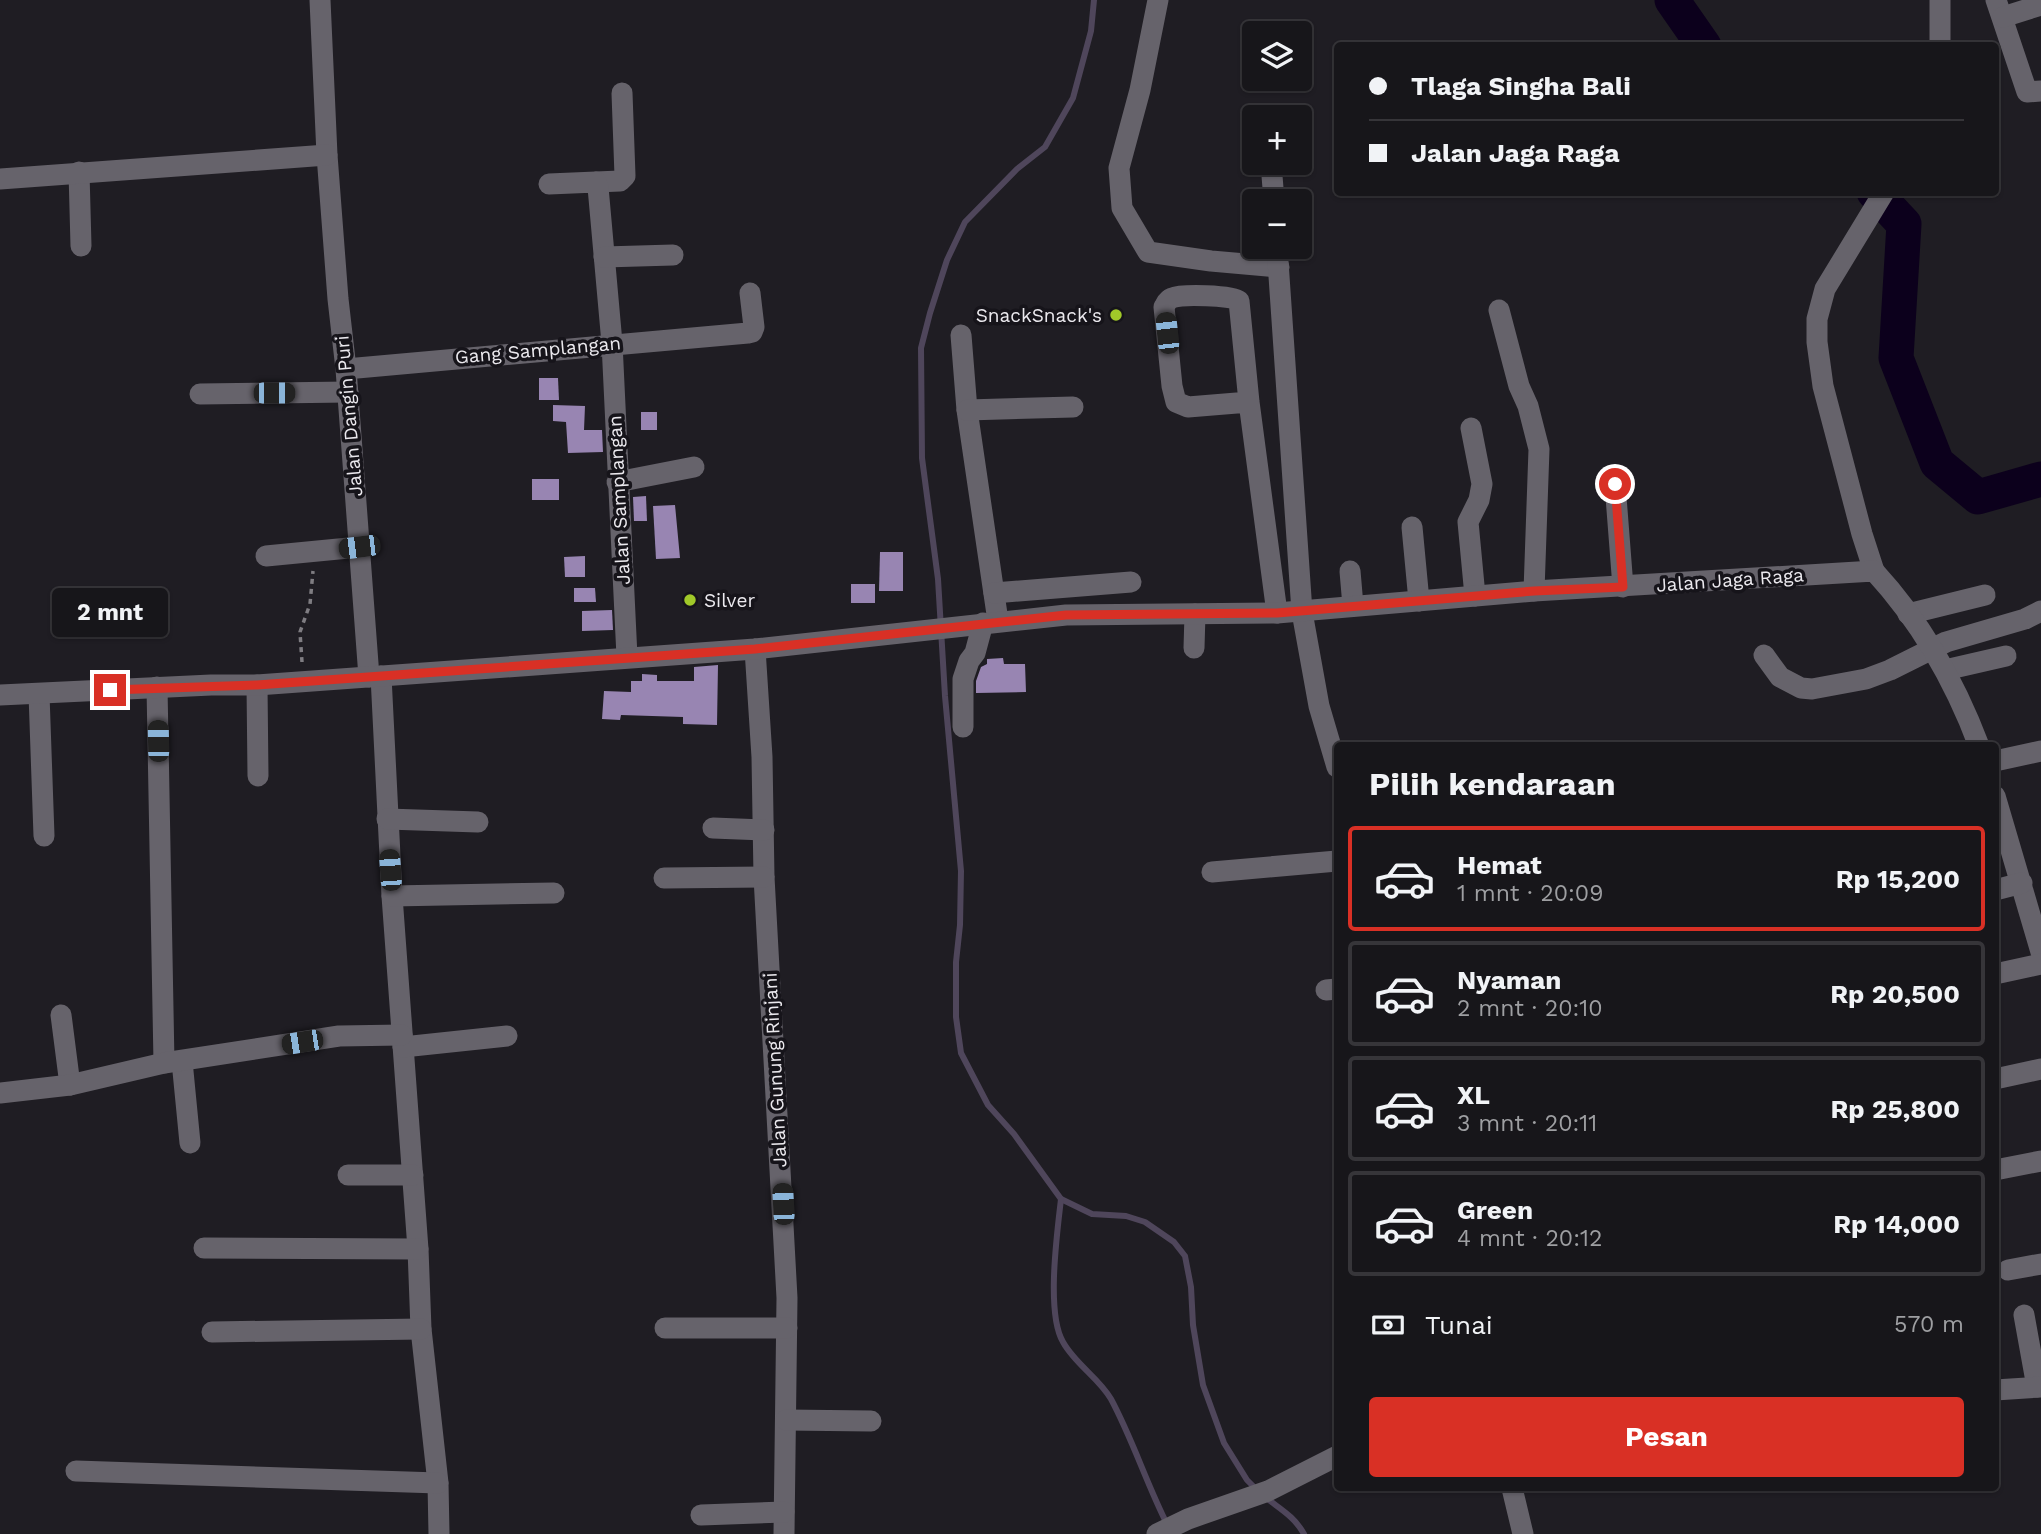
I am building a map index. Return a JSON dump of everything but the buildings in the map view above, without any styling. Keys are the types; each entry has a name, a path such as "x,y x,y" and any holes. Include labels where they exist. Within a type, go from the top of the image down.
{"street":[{"name":"Jalan Dangin Puri","path":"320,0 327,155 338,299 348,392 359,547 375,676 387,819 418,1249 421,1329 438,1483 439,1534"},
{"path":"1158,0 1140,90 1119,168 1122,208 1148,252 1211,261 1244,259"},
{"path":"1940,0 1940,42"},
{"path":"2041,5 2000,8 2027,92 2041,91"},
{"path":"549,184 620,181 625,176 622,93"},
{"path":"0,179 327,155"},
{"path":"79,172 81,246"},
{"name":"Jalan Samplangan","path":"596,182 612,343 627,657"},
{"path":"1882,196 1825,289 1817,319 1823,386 1861,534 1874,571 1908,614 1945,670 1978,742"},
{"path":"604,257 673,255"},
{"path":"1278,259 1302,611 1319,706 1334,757"},
{"name":"Gang Samplangan","path":"346,369 752,332 754,327 750,293"},
{"path":"1250,402 1188,407 1176,402 1164,307 1167,301 1173,297 1237,299 1244,336 1277,613"},
{"path":"1499,310 1539,449 1534,591"},
{"path":"961,335 967,410 994,593 975,653 963,679 962,727"},
{"path":"200,394 348,392"},
{"path":"967,410 1073,407"},
{"path":"1471,428 1482,484 1479,500 1468,522 1475,596"},
{"path":"617,482 694,467"},
{"path":"1615,484 1623,587"},
{"path":"1412,527 1419,601"},
{"path":"266,556 359,547"},
{"path":"1350,570 1353,606"},
{"name":"Jalan Jaga Raga","path":"0,695 257,685 755,649 1066,615 1277,613 1534,591 1874,571"},
{"path":"994,593 1131,582"},
{"path":"1908,614 1985,595"},
{"path":"1764,655 1780,677 1801,688 1812,689 1866,679 1890,670 1931,648 2025,619 2041,611"},
{"path":"1194,648 1195,614"},
{"name":"Jalan Gunung Rinjani","path":"755,649 764,877 784,1226 787,1328 784,1534"},
{"path":"1945,670 2006,656"},
{"path":"257,685 258,776"},
{"path":"157,687 173,1062 190,1143"},
{"path":"39,694 44,836"},
{"path":"1999,760 2041,751"},
{"path":"1999,810 2041,952"},
{"path":"387,819 478,822"},
{"path":"713,828 764,830"},
{"path":"1212,872 1334,862"},
{"path":"664,878 764,877"},
{"path":"1999,889 2022,883"},
{"path":"392,896 554,893"},
{"path":"1999,973 2041,964"},
{"path":"61,1015 70,1085"},
{"path":"0,1093 70,1085 173,1062 339,1036 403,1041 507,1036"},
{"path":"1999,1078 2041,1069"},
{"path":"1999,1169 2041,1161"},
{"path":"348,1175 412,1175"},
{"path":"204,1248 418,1249"},
{"path":"2008,1270 2041,1264"},
{"path":"1999,1390 2039,1387 2024,1315"},
{"path":"665,1328 787,1328"},
{"path":"212,1332 421,1329"},
{"path":"786,1420 871,1421"},
{"path":"1157,1534 1188,1519 1268,1491 1334,1458"},
{"path":"76,1471 438,1483"},
{"path":"1513,1491 1523,1534"},
{"path":"701,1515 784,1512"}],"path":[{"path":"304,682 300,632 310,604 315,552"}],"waterway":[{"path":"1094,0 1091,31 1073,98 1045,147 1017,169 965,222 947,260 921,348 922,458 938,579 945,696 961,871 956,1017 961,1053 988,1105 1014,1134 1061,1199 1092,1214 1126,1216 1145,1222 1174,1242 1185,1256 1203,1385 1224,1443 1247,1480 1257,1490"},
{"path":"1672,0 1701,42"},
{"path":"1878,196 1904,224 1896,358 1937,463 1978,497 2041,479"},
{"path":"1061,1199 1054,1273 1058,1329 1068,1350 1111,1399 1168,1526"},
{"path":"1265,1497 1291,1518 1304,1534"}],"place":[{"name":"SnackSnack's","path":"1116,315"},
{"name":"Silver","path":"690,600"}],"route":[{"path":"110,690 257,685 755,649 1066,615 1277,613 1534,591 1623,587 1615,484"}]}
